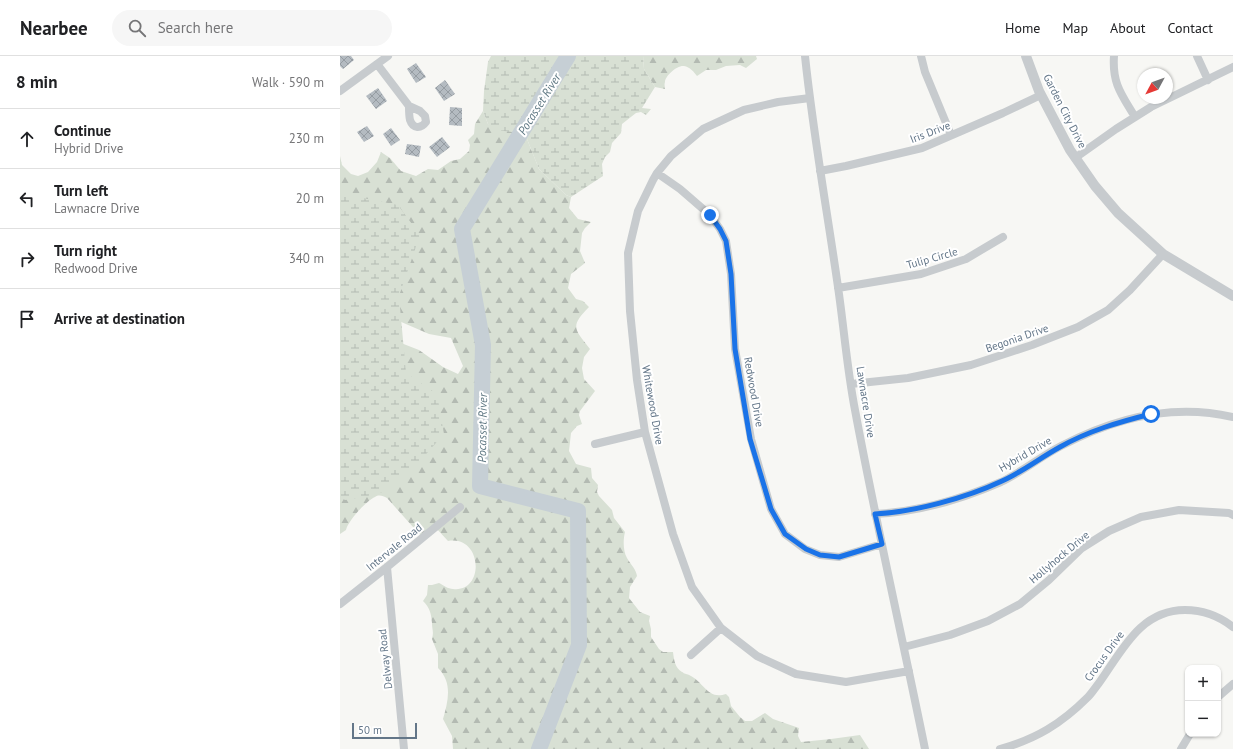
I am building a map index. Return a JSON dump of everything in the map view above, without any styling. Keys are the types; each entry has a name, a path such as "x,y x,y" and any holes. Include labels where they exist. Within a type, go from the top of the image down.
{"street":[{"path":"340,90 388,56"},
{"name":"Lawnacre Drive","path":"805,56 854,407 924,749"},
{"path":"921,56 925,72 951,135"},
{"name":"Garden City Drive","path":"1026,56 1041,95 1070,150 1094,186 1118,213 1162,254 1233,296"},
{"path":"1114,56 1113,69 1115,80 1120,92 1135,117"},
{"path":"1197,56 1208,80"},
{"path":"377,64 409,106"},
{"path":"1075,158 1151,107 1233,67"},
{"name":"Iris Drive","path":"820,171 922,148 1041,95"},
{"name":"Whitewood Drive","path":"810,98 778,102 744,110 703,129 671,156 657,173 638,211 628,253 630,311 637,380 645,432 673,534 692,587 721,628 757,656 796,674 846,682 909,672"},
{"name":"Redwood Drive","path":"657,173 680,189 710,215 726,241 731,274 735,349 750,439 771,509 785,534 806,549 820,555 839,557 882,544"},
{"name":"Tulip Circle","path":"838,288 921,274 966,259 1003,238"},
{"name":"Begonia Drive","path":"851,384 908,378 971,365 1032,345 1078,327 1108,310 1130,290 1162,254"},
{"name":"Hybrid Drive","path":"875,514 895,513 914,509 950,500 980,490 1002,481 1060,447 1094,430 1133,418 1151,414 1172,412 1212,413 1233,417"},
{"path":"595,444 645,432"},
{"name":"Intervale Road","path":"340,604 460,506"},
{"name":"Hollyhock Drive","path":"904,647 956,633 988,620 1020,604 1049,580 1082,548 1109,531 1141,517 1179,510 1229,513 1233,515"},
{"name":"Delway Road","path":"387,567 404,749"},
{"name":"Crocus Drive","path":"1000,749 1038,735 1064,719 1089,696 1126,643 1140,628 1150,620 1165,612 1194,610 1211,614 1224,620 1233,627"},
{"path":"691,655 721,628"},
{"path":"1221,695 1233,684"},
{"path":"1181,749 1188,737"}],"green space":[{"path":"491,56 643,56 644,69 655,87 642,108 651,109 646,115 641,112 636,113 622,124 621,133 612,143 610,152 605,157 602,164 603,176 571,197 566,195 539,169 527,139 520,133 496,130 488,124 483,111 488,62"},
{"path":"643,56 756,56 757,59 746,68 740,65 726,66 716,70 706,70 697,76 690,69 681,66 672,71 667,77 665,89 655,87 644,69"},
{"path":"483,111 488,124 520,133 527,139 539,169 566,195 571,197 569,208 578,219 591,222 582,233 580,251 585,263 571,274 568,288 576,299 583,301 589,307 579,319 576,328 590,349 584,357 582,368 584,379 595,391 580,411 579,415 582,424 577,426 571,433 569,451 576,464 591,468 592,478 598,485 597,492 599,496 612,510 614,518 625,532 624,549 627,558 636,571 637,576 630,587 629,598 640,612 650,616 649,621 651,637 659,649 663,652 673,652 675,664 683,673 690,675 710,693 715,695 726,694 729,697 731,706 745,721 752,721 765,713 773,719 799,728 798,736 801,742 860,735 869,749 453,749 452,736 443,719 448,699 446,680 438,668 438,654 432,639 433,632 431,613 423,601 427,595 428,585 439,583 447,588 463,588 471,582 475,574 476,564 468,547 460,542 448,541 436,528 422,537 387,498 381,496 376,496 362,507 347,526 346,530 340,534 340,327 401,343 419,350 443,367 458,374 463,366 451,338 429,334 399,321 340,197 340,156 342,165 351,174 358,176 368,172 377,162 381,152 390,158 401,171 416,176 428,169 438,170 451,161 460,159 469,151 470,145 468,140 474,134 475,124"},
{"path":"340,191 348,195 398,205 420,235 399,296 406,373 437,394 444,434 412,470 379,494 345,500 340,497"}],"building":[{"path":"340,56 351,56 354,60 343,69 340,66"},
{"path":"416,63 426,77 416,83 407,69"},
{"path":"445,80 455,94 444,101 435,88"},
{"path":"378,88 387,101 376,109 366,96"},
{"path":"450,107 462,108 462,126 449,125"},
{"path":"367,126 374,136 364,142 357,132"},
{"path":"391,128 400,140 391,146 383,134"},
{"path":"442,137 450,147 437,157 429,147"},
{"path":"407,144 421,146 419,157 405,154"}],"waterway":[{"name":"Pocasset River","path":"539,749 579,645 578,511 480,486 483,345 462,229 568,56"}],"route":[{"path":"710,215 726,241 731,274 735,349 750,439 771,509 785,534 806,549 820,555 839,557 882,544 875,514 895,513 914,509 950,500 980,490 1002,481 1060,447 1094,430 1151,414"}]}
